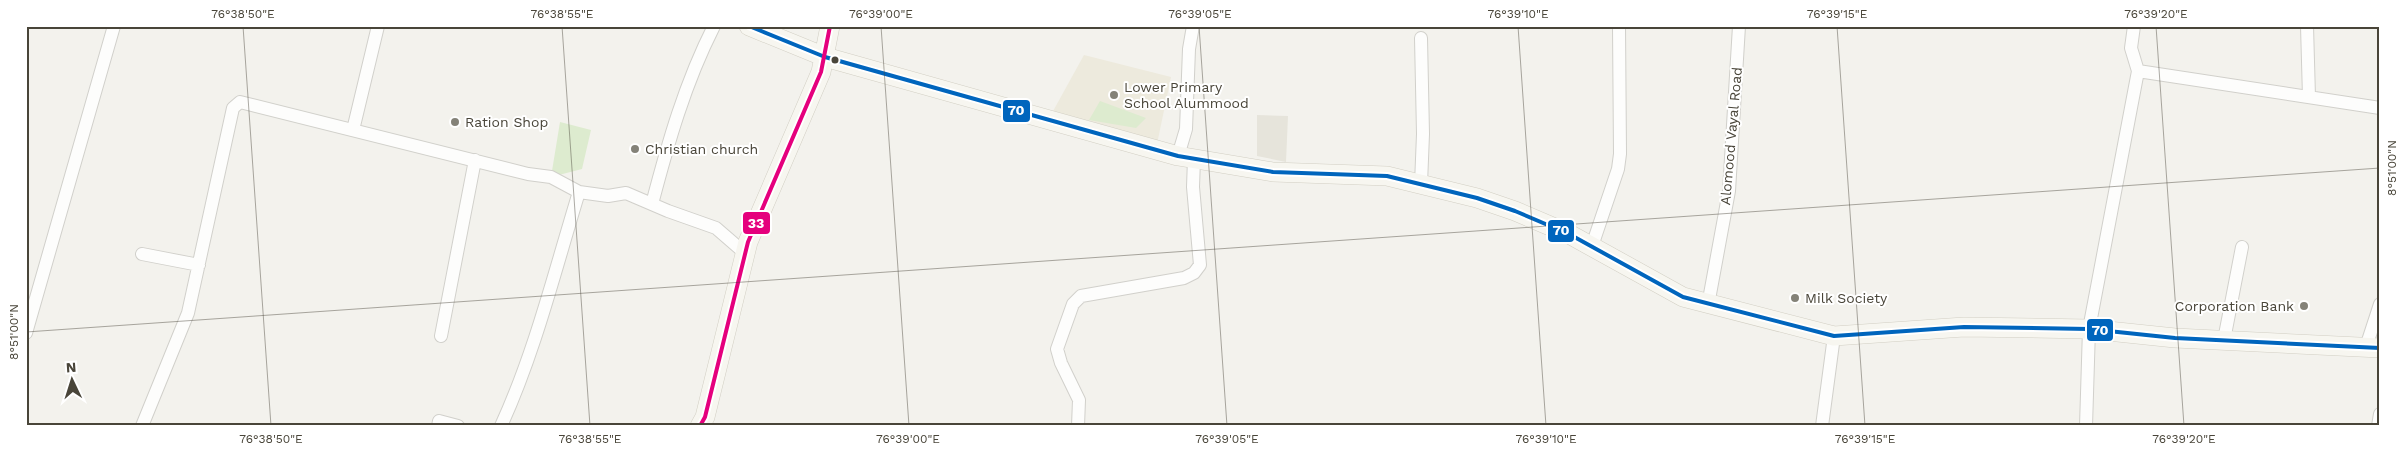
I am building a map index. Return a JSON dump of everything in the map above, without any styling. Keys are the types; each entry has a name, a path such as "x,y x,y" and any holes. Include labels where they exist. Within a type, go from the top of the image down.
{"main road":[{"path":"749,26 825,57 1186,158 1274,172 1387,176 1478,198 1515,210 1592,246 1683,297 1834,336 1964,327 2089,330 2373,348"},
{"path":"700,426 704,417 748,242 821,72 830,26"}],"street":[{"path":"26,333 114,26"},
{"path":"353,130 378,26"},
{"path":"652,204 670,134 701,52 714,26"},
{"path":"1078,426 1079,400 1061,363 1057,349 1073,304 1081,296 1184,278 1194,273 1200,265 1194,187 1186,158 1189,49 1193,26"},
{"path":"1592,246 1618,169 1620,154 1619,26"},
{"name":"Alomood Vayal Road","path":"1708,305 1729,191 1739,26"},
{"path":"2086,426 2089,330 2138,72 2131,48 2134,26"},
{"path":"2307,26 2310,97"},
{"path":"1421,38 1423,134 1421,184"},
{"path":"2138,72 2380,108"},
{"path":"142,426 188,313 232,108 240,102 528,174 551,177 579,192 608,196 626,193 716,228 746,254"},
{"path":"441,336 475,160"},
{"path":"501,426 512,403 544,307 579,192"},
{"path":"2224,340 2242,247"},
{"path":"142,254 198,265"},
{"path":"2373,348 2380,304"},
{"path":"1822,426 1834,336"},
{"path":"2378,426 2380,414"},
{"path":"438,426 439,421 458,426"}],"shaded area":[{"name":"Lower Primary School Alummood","path":"1084,55 1171,77 1157,144 1052,113"},
{"path":"1257,115 1288,116 1286,162 1257,156"}],"green space":[{"path":"1100,101 1146,118 1136,128 1089,120"},
{"path":"560,122 591,130 582,169 551,177"}],"transit line":[{"name":"70","path":"749,26 825,57 1178,156 1273,172 1387,176 1477,198 1515,211 1569,234 1683,297 1834,336 1964,327 2089,329 2175,338 2380,348"},
{"name":"33","path":"700,426 705,417 748,242 821,72 830,26"}],"place":[{"name":"Lower Primary School Alummood","path":"1114,95"},
{"name":"Ration Shop","path":"455,122"},
{"name":"Christian church","path":"635,149"},
{"name":"Milk Society","path":"1795,298"},
{"name":"Corporation Bank","path":"2304,306"}]}
